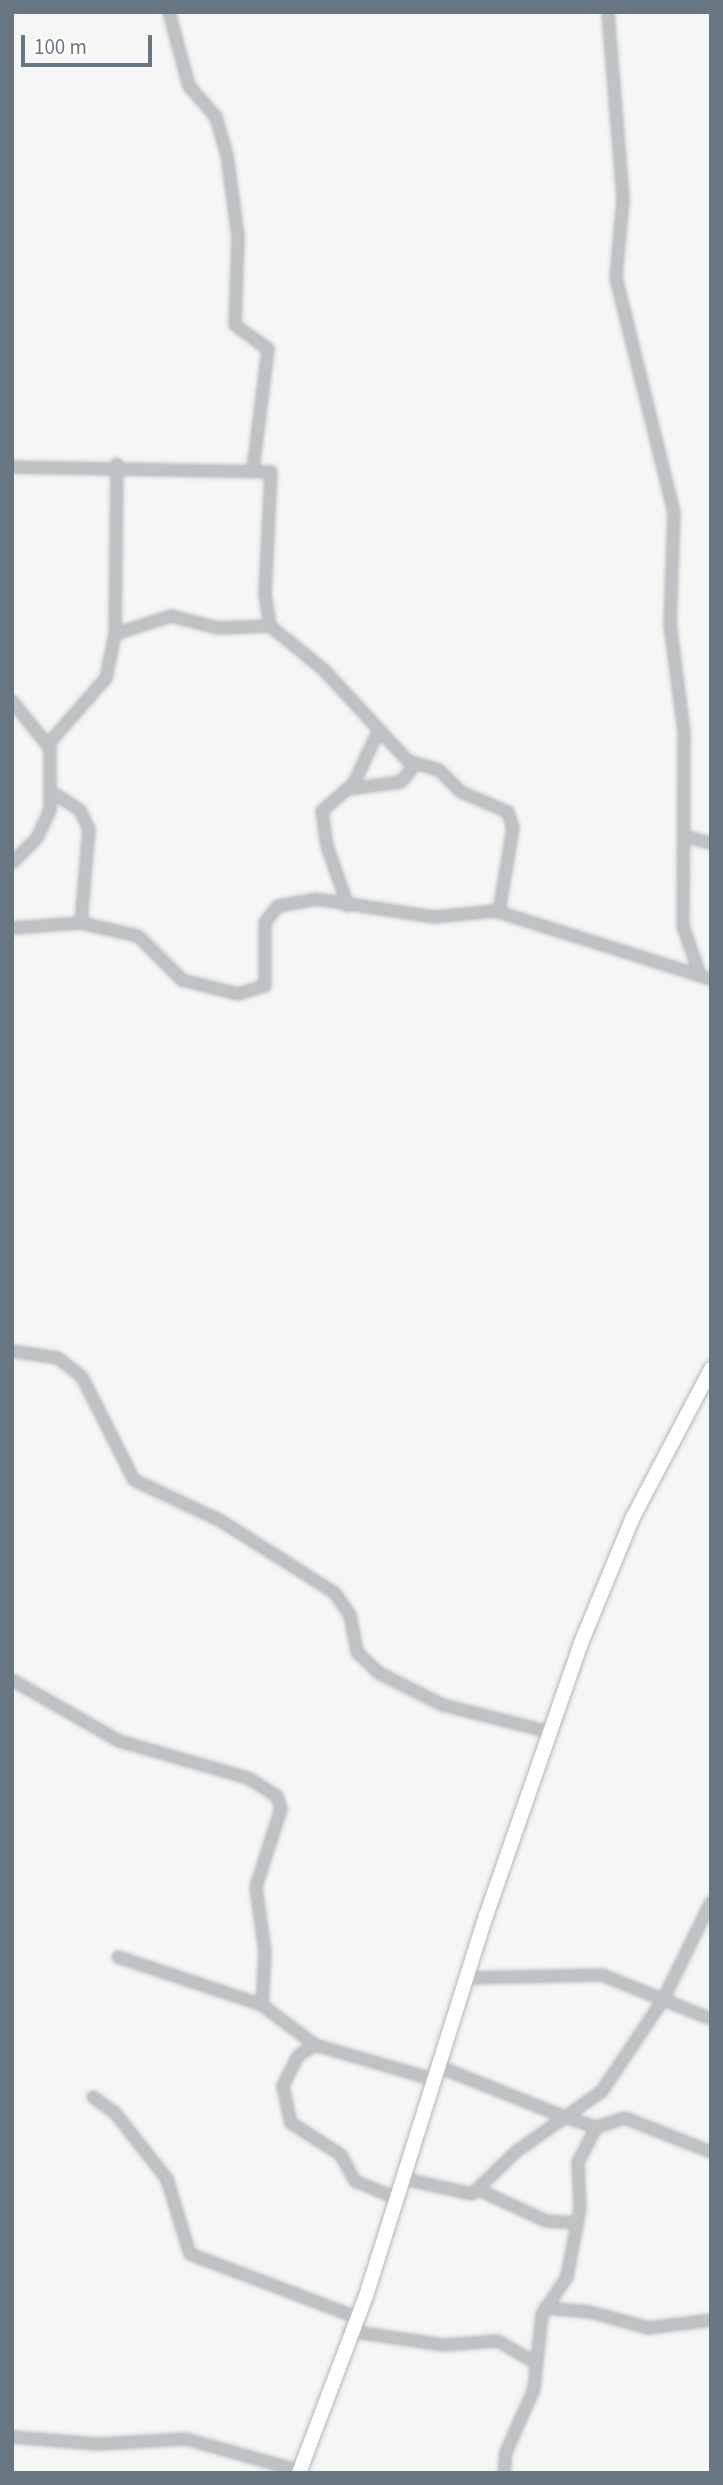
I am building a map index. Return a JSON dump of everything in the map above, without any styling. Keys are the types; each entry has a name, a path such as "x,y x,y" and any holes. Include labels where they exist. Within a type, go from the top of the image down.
{"street":[{"path":"169,12 189,86 216,117 227,155 238,236 235,325 268,349 253,470"},
{"path":"608,12 623,199 616,278 676,529 670,624 684,732 683,926 706,977"},
{"path":"49,747 102,686 115,634 117,464"},
{"path":"12,467 117,464 269,470 275,480 265,594 270,626"},
{"path":"115,634 171,616 218,628 270,626 324,670 415,765 439,771 461,792 508,811 513,828 499,912"},
{"path":"12,701 49,747 55,794 37,838 12,863"},
{"path":"349,789 379,730"},
{"path":"348,906 321,822 326,805 349,789 401,782 415,765"},
{"path":"55,794 80,810 89,829 81,923"},
{"path":"684,836 711,843"},
{"path":"12,928 81,923 146,938 182,980 238,993 256,991 268,979 267,911 309,899 434,917 499,912 588,945 706,977"},
{"path":"12,1351 48,1354 82,1377 134,1480 221,1521 335,1594 350,1615 357,1653 379,1673 443,1705 550,1732"},
{"path":"12,2437 98,2444 186,2439 300,2472 356,2317 434,2073 550,1732 632,1519 711,1369"},
{"path":"12,1680 119,1741 248,1778 277,1796 281,1809 256,1887 265,1953 262,2005"},
{"path":"401,2178 464,2194 479,2190 517,2151 568,2118 601,2091 663,2000 711,1902"},
{"path":"118,1956 262,2005 315,2045 434,2073 597,2127 625,2118 711,2152"},
{"path":"467,1978 602,1975 711,2019"},
{"path":"651,1994 669,1986"},
{"path":"315,2045 298,2056 283,2086 291,2123 341,2155 355,2181 396,2198"},
{"path":"93,2097 116,2114 167,2179 190,2254 356,2317"},
{"path":"504,2473 506,2452 534,2389 545,2308 567,2277 576,2223 578,2162 597,2127"},
{"path":"479,2190 547,2221 576,2223"},
{"path":"545,2308 570,2308 648,2328 711,2320"},
{"path":"349,2331 443,2345 498,2341 536,2363"}]}
